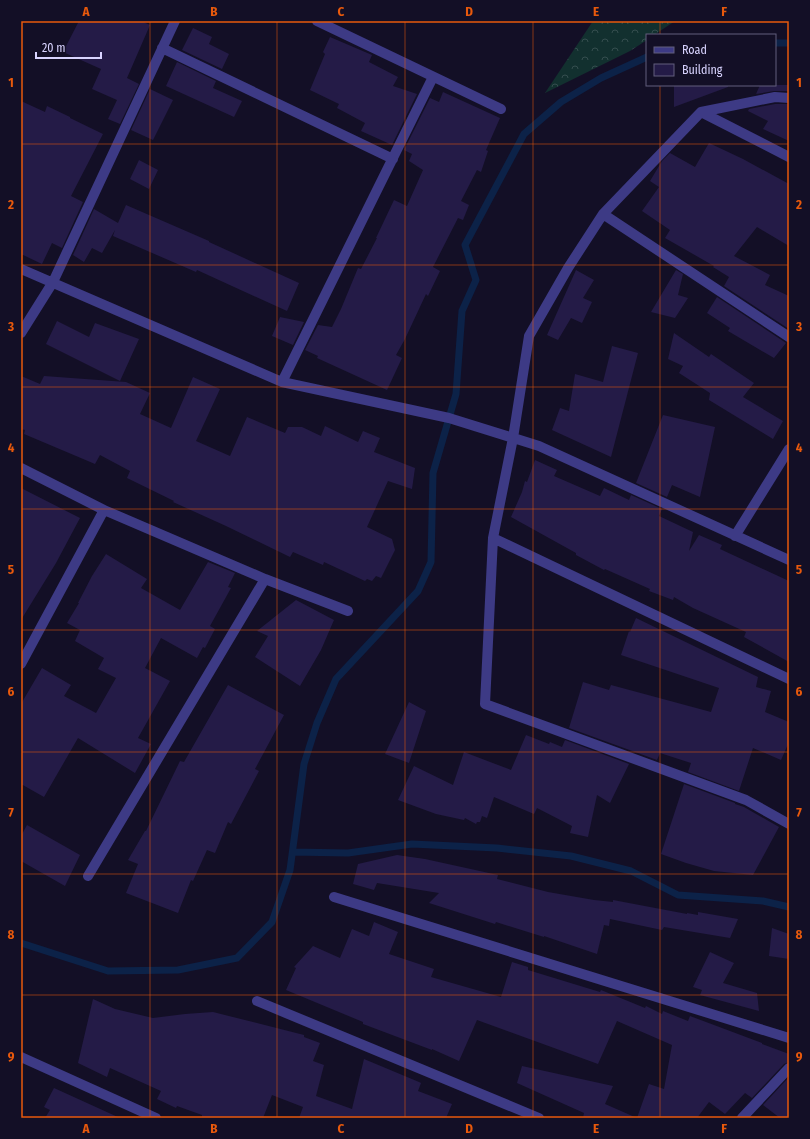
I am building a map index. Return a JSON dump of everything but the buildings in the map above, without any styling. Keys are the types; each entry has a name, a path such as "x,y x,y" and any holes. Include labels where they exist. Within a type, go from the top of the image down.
{"street":[{"path":"21,333 52,282 175,21"},
{"path":"317,21 501,109"},
{"path":"162,48 393,158"},
{"path":"282,382 433,77"},
{"path":"789,98 775,97 701,112 603,214 568,268 529,336 513,438 493,538 485,704 746,800 789,824"},
{"path":"701,112 789,157"},
{"path":"603,214 789,337"},
{"path":"21,269 282,382 450,418 539,446 789,560"},
{"path":"735,536 789,449"},
{"path":"21,468 104,510 265,579 348,611"},
{"path":"21,664 104,510"},
{"path":"493,538 789,679"},
{"path":"88,876 265,579"},
{"path":"334,897 789,1038"},
{"path":"257,1001 539,1118"},
{"path":"21,1057 156,1118"},
{"path":"742,1118 789,1068"}],"green space":[{"path":"593,21 675,21 656,34 646,34 646,41 630,51 545,93"}],"waterway":[{"path":"776,43 789,43"},
{"path":"21,943 108,971 178,970 237,958 272,922 290,870 304,764 317,723 336,679 418,591 431,562 433,473 456,394 462,311 476,280 465,245 524,134 561,102 601,78 646,57"},
{"path":"293,852 348,853 412,844 497,848 571,856 631,871 678,895 763,901 789,907"}]}
